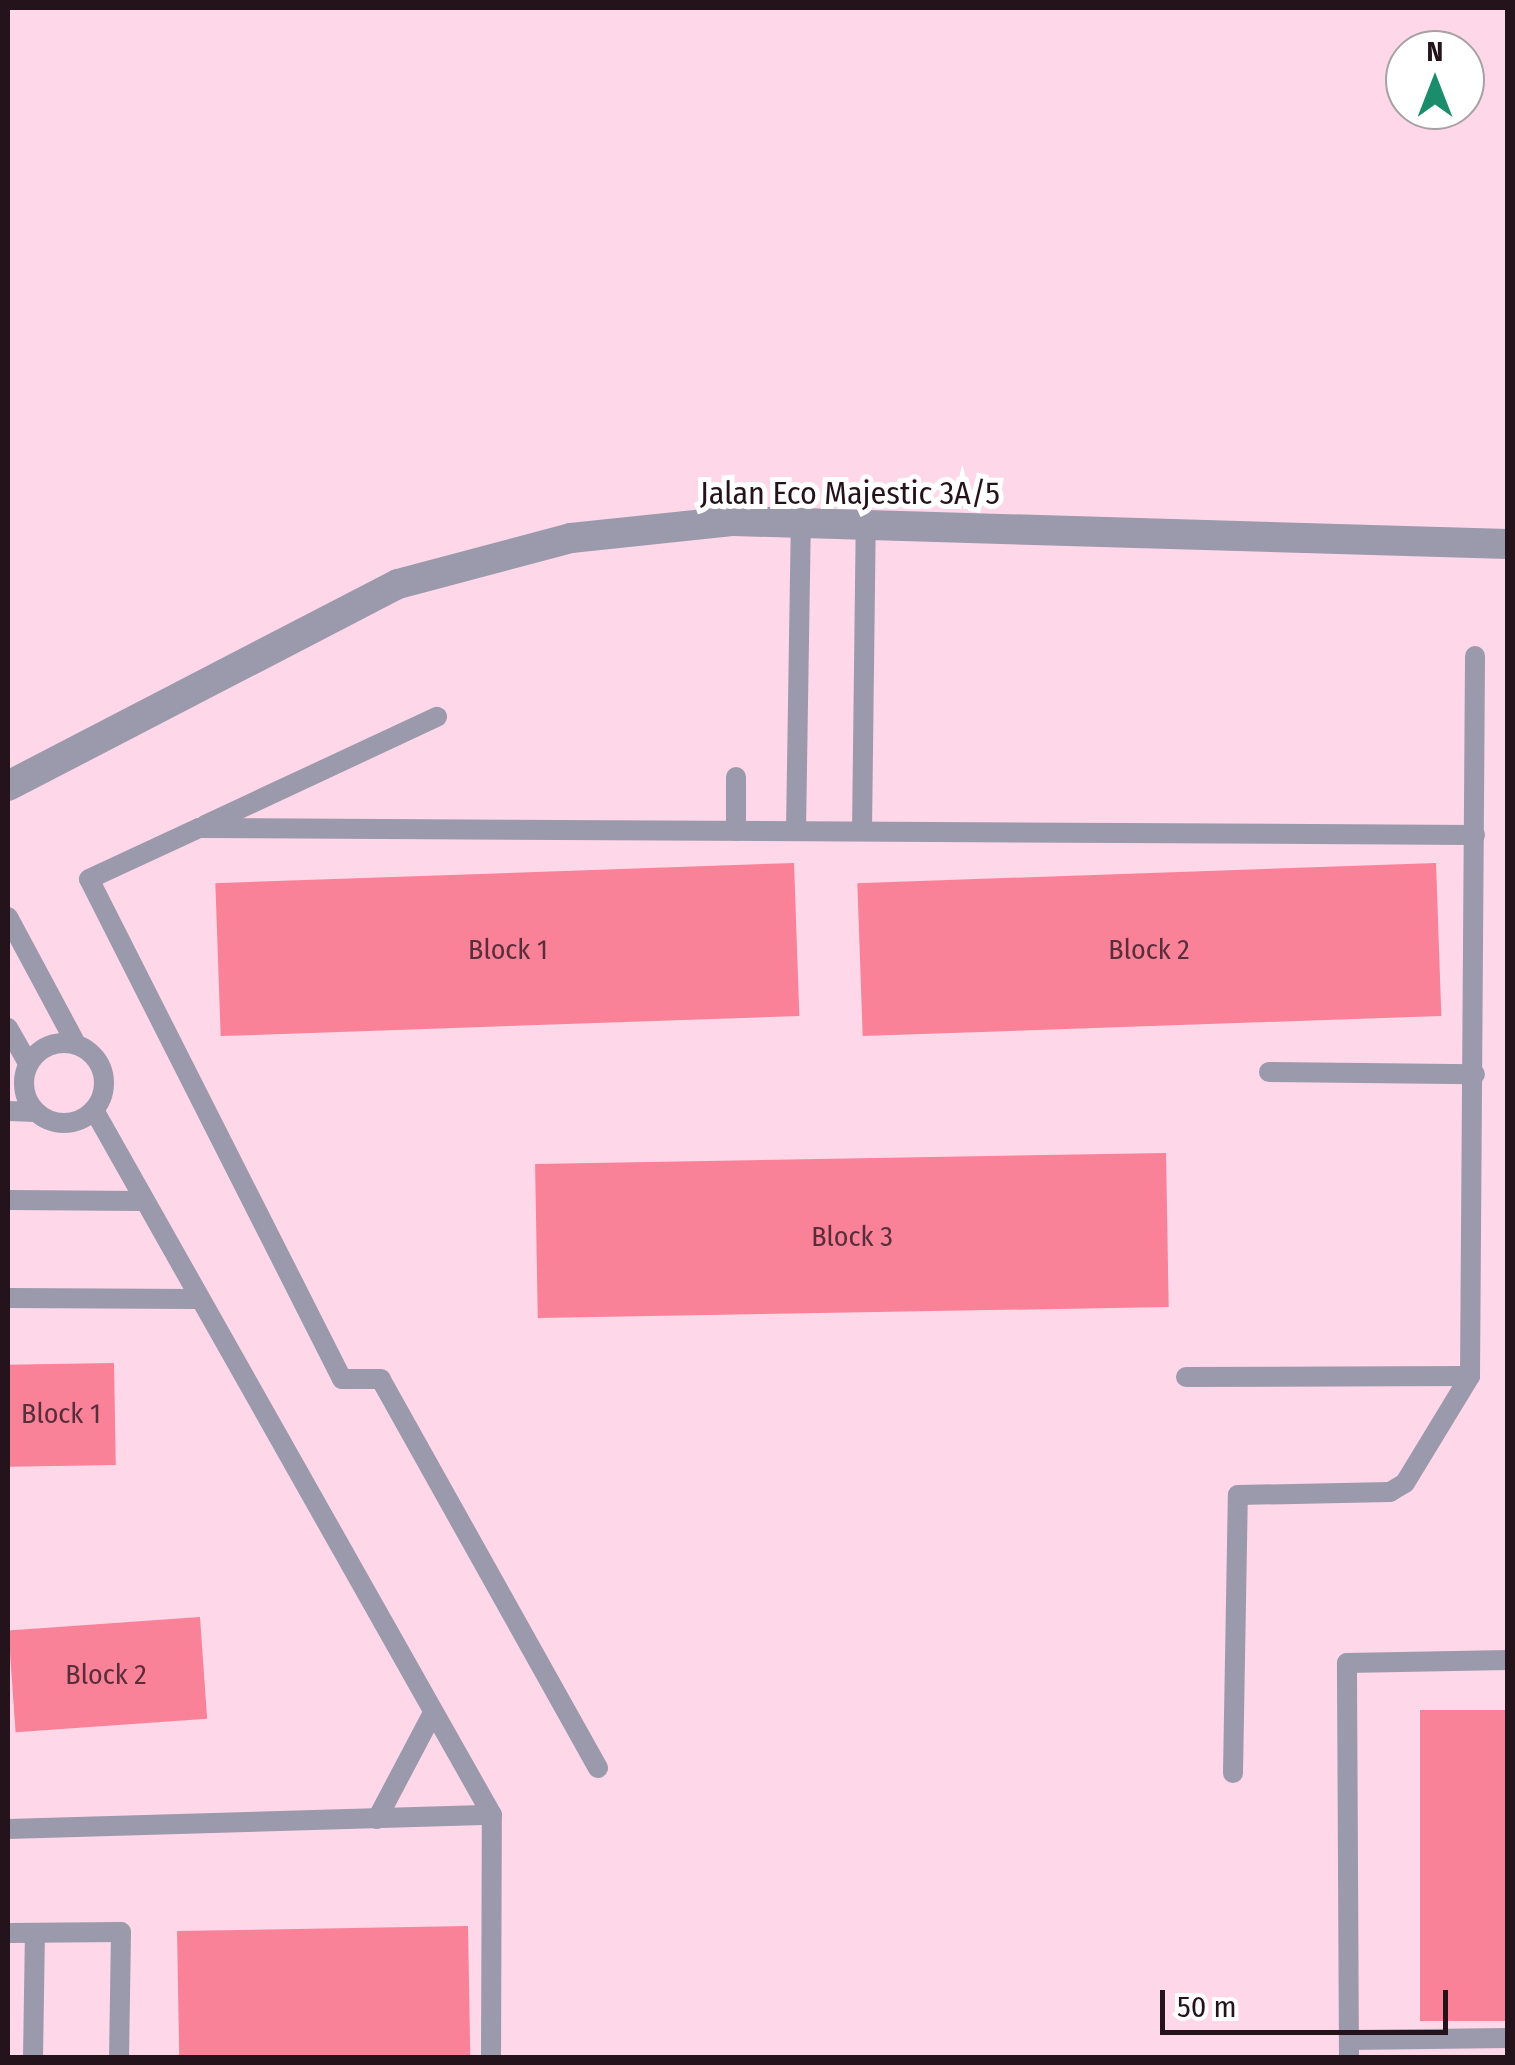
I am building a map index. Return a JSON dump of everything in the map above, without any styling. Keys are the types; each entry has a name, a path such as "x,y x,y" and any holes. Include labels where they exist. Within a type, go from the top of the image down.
{"street":[{"name":"Jalan Eco Majestic 3A/5","path":"8,786 398,584 571,538 800,522 1508,544"}],"lane":[{"path":"796,832 800,522"},
{"path":"862,832 866,525"},
{"path":"1233,1773 1238,1495 1390,1492 1405,1483 1470,1376 1475,656"},
{"path":"438,717 89,878 342,1379 381,1379 598,1768"},
{"path":"736,777 736,831"},
{"path":"198,828 1476,835"},
{"path":"8,917 76,1044 103,1074 94,1110 195,1299 492,1816 491,2058"},
{"path":"8,1028 28,1063 24,1090 36,1112"},
{"path":"28,1063 49,1046 76,1044"},
{"path":"1269,1072 1475,1074"},
{"path":"8,1112 36,1112 59,1122 94,1110"},
{"path":"8,1200 143,1201"},
{"path":"8,1298 195,1299"},
{"path":"1186,1376 1470,1376"},
{"path":"1508,1660 1348,1663 1349,2048 1508,2038"},
{"path":"376,1818 433,1713"},
{"path":"8,1830 492,1816"},
{"path":"8,1934 121,1932 119,2058"},
{"path":"33,2058 35,1933"}],"building":[{"path":"794,863 799,1016 221,1036 215,883"},
{"path":"1436,863 1441,1016 863,1036 857,883"},
{"path":"1166,1153 1169,1307 538,1318 535,1164"},
{"path":"114,1363 116,1465 10,1467 8,1365"},
{"path":"200,1617 207,1719 16,1732 8,1630"},
{"path":"1420,1710 1508,1710 1508,2021 1420,2021"},
{"path":"468,1926 470,2058 179,2058 177,1931"}]}
